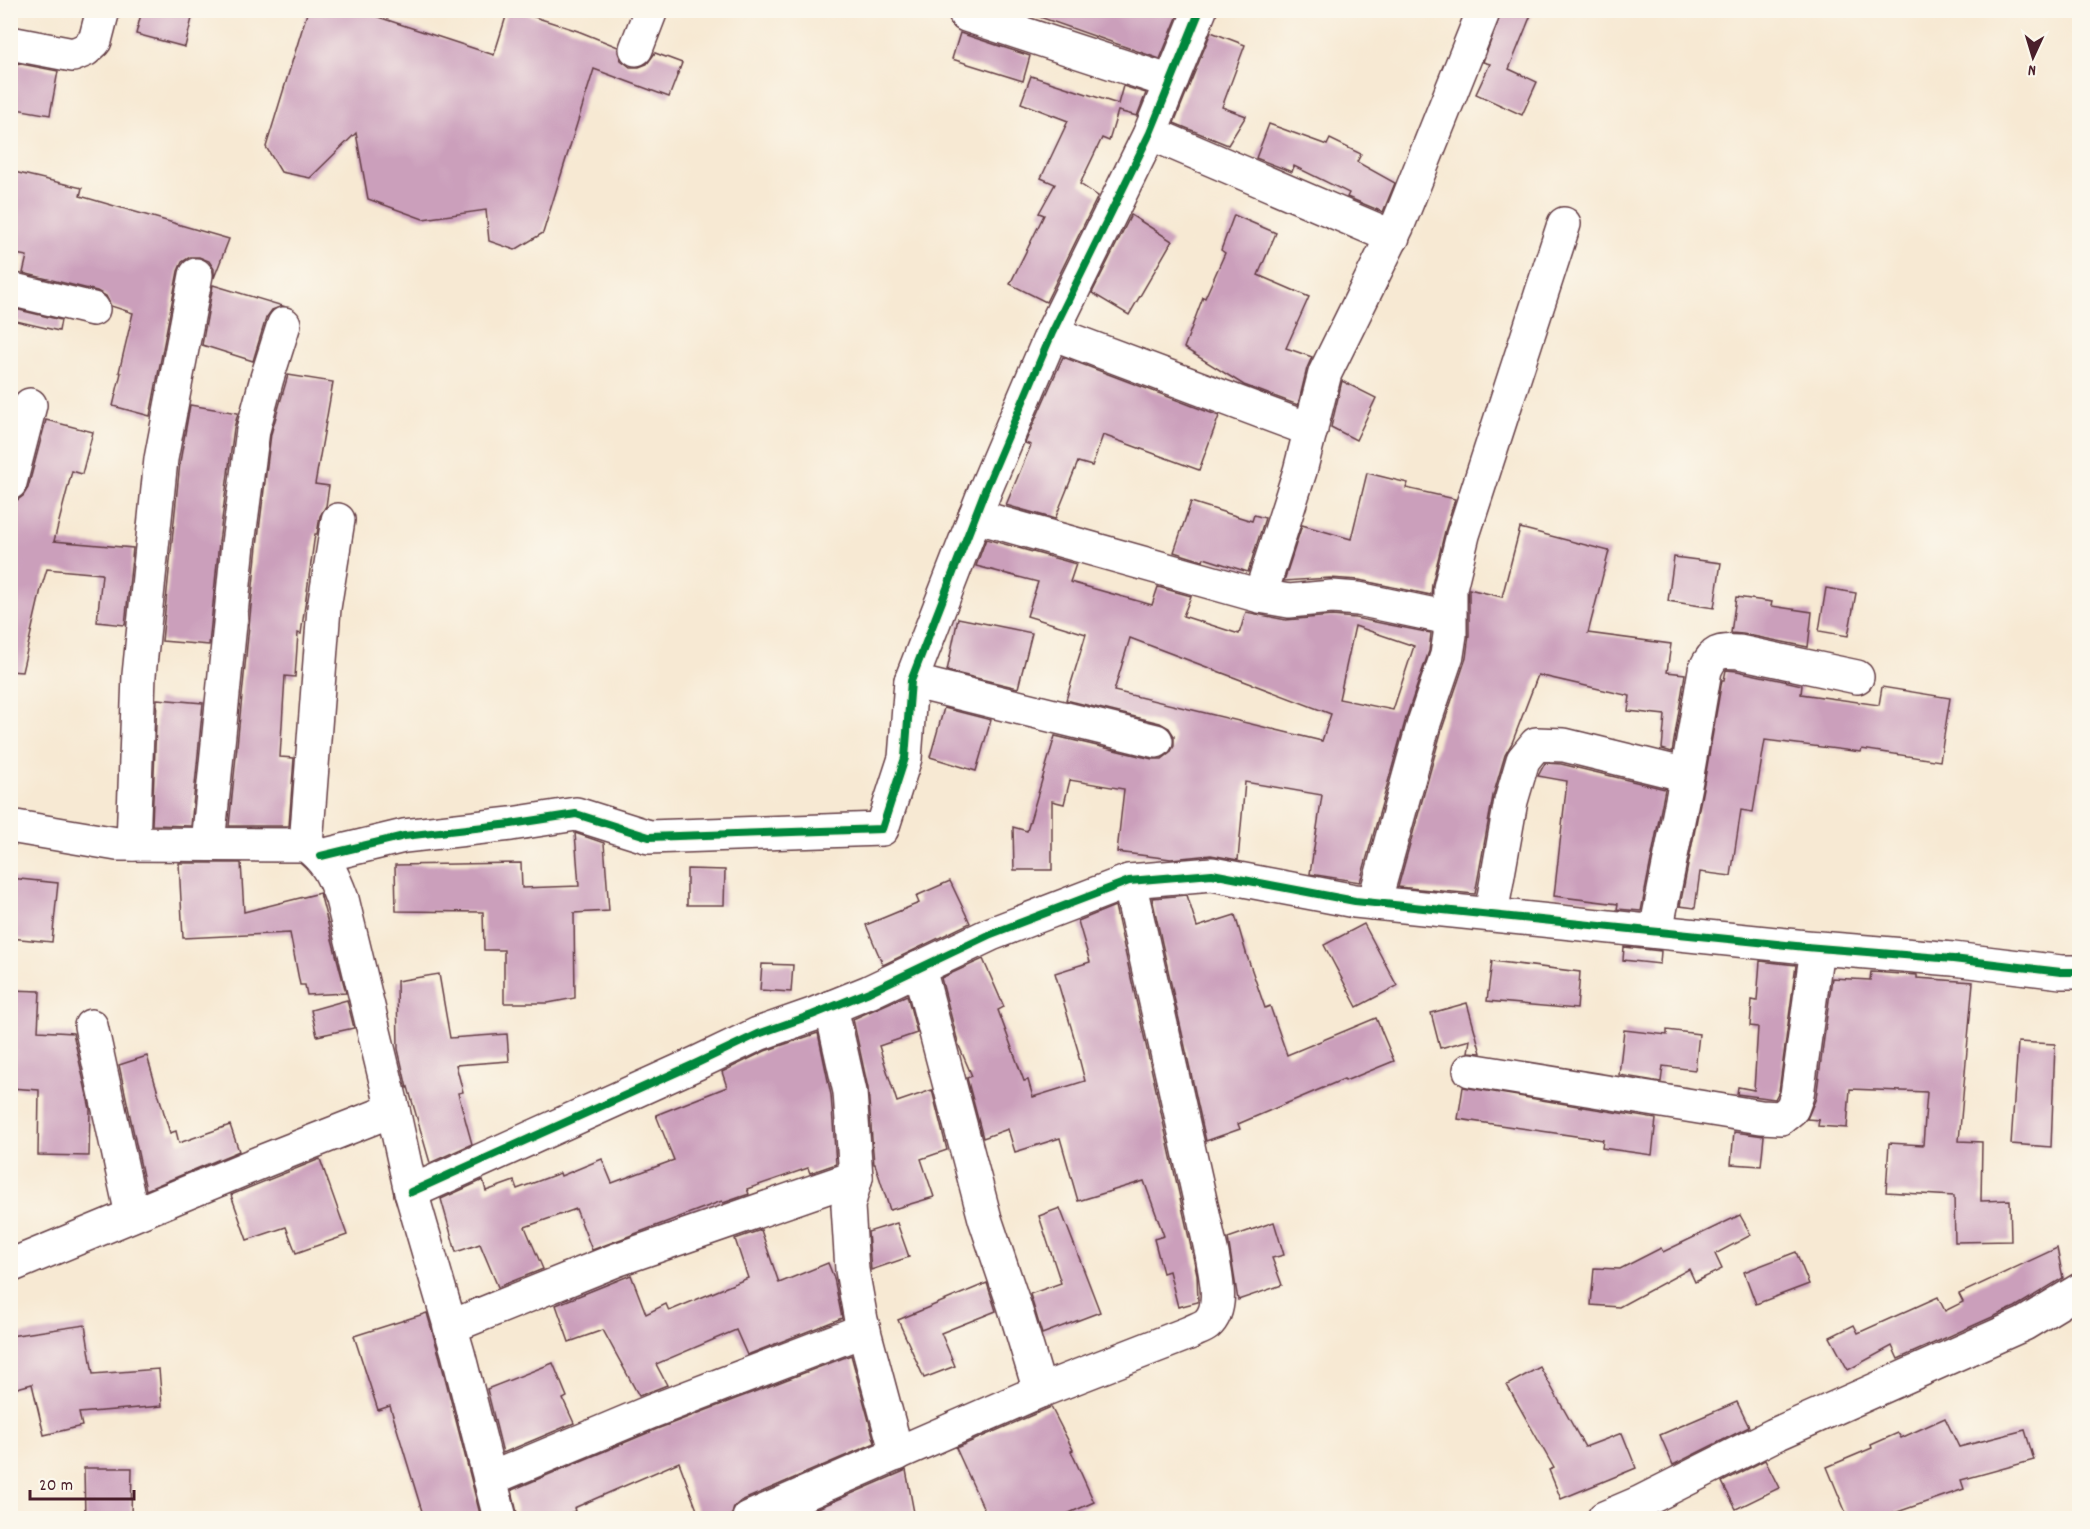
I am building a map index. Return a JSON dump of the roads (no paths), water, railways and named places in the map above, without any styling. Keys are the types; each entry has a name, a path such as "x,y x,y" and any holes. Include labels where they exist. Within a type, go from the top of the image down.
{"street":[{"path":"10,43 73,55 86,50 95,41 103,10"},
{"path":"636,49 651,10"},
{"path":"11,830 117,844 208,844 313,851 404,836 576,814 649,837 882,829 904,758 911,681 975,516 1052,333 1150,133 1200,10"},
{"path":"1260,596 1297,482 1325,373 1393,237 1484,10"},
{"path":"966,15 1171,82"},
{"path":"1150,133 1393,237"},
{"path":"1374,903 1424,723 1447,656 1450,635 1450,588 1463,535 1564,224"},
{"path":"133,844 139,675 161,459 196,275"},
{"path":"10,290 93,309"},
{"path":"208,844 238,544 253,430 284,324"},
{"path":"1052,333 1311,430"},
{"path":"10,483 30,405"},
{"path":"975,516 1260,596 1289,601 1332,597 1358,599 1449,618"},
{"path":"338,520 324,608 313,851 336,882 342,899 411,1192 450,1327 500,1518"},
{"path":"1656,931 1687,776 1705,669 1711,657 1721,651 1739,652 1857,677"},
{"path":"911,681 1156,741"},
{"path":"1491,914 1511,801 1522,760 1536,744 1564,745 1687,776"},
{"path":"411,1192 697,1064 758,1034 831,1007 991,934 1129,881 1212,873 1374,903 2079,972"},
{"path":"749,1518 1040,1392 1189,1333 1207,1324 1215,1311 1217,1294 1212,1254 1129,881"},
{"path":"1470,1070 1761,1117 1781,1118 1792,1109 1797,1095 1817,948"},
{"path":"919,968 985,1219 1040,1392"},
{"path":"831,1007 850,1092 856,1177 848,1206 852,1270 864,1330 897,1454"},
{"path":"91,1026 132,1215"},
{"path":"10,1266 393,1110"},
{"path":"450,1327 616,1260 856,1177"},
{"path":"1604,1518 1639,1503 1774,1435 2024,1324 2079,1290"},
{"path":"490,1479 650,1412 864,1330"}]}
